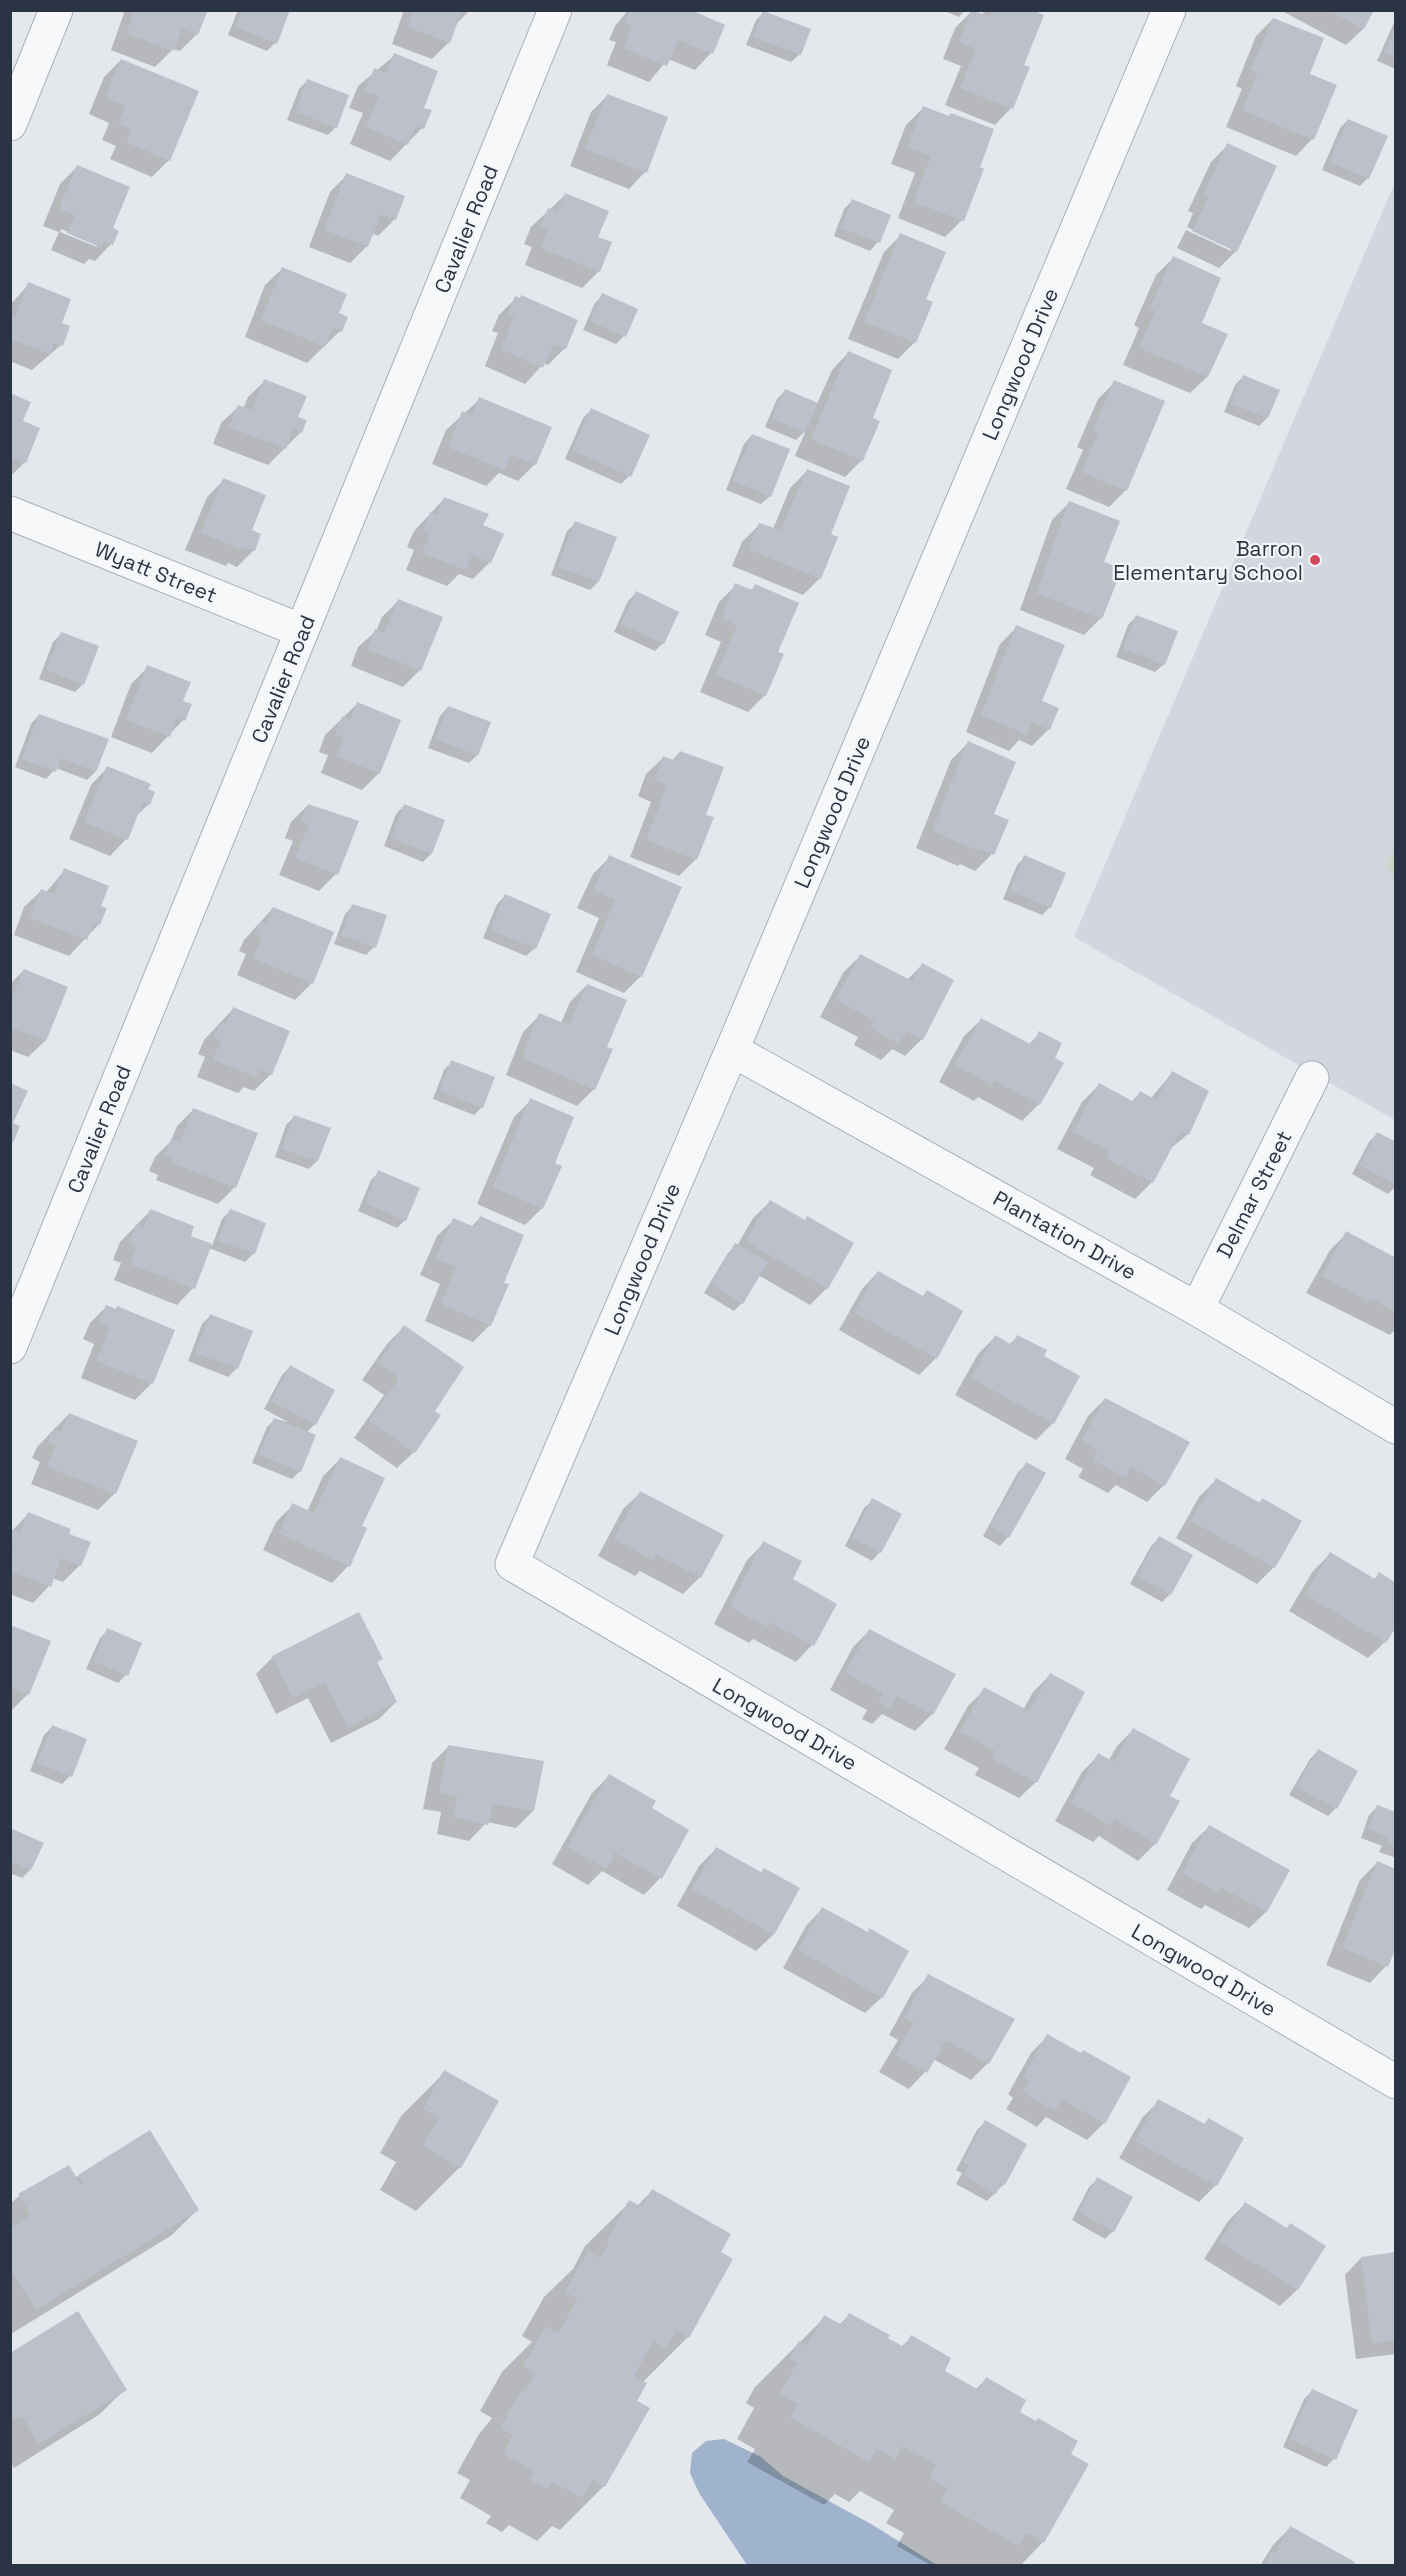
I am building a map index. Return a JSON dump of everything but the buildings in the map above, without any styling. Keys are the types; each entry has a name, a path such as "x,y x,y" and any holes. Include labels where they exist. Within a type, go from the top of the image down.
{"street":[{"path":"10,124 56,10"},
{"name":"Cavalier Road","path":"10,1347 555,10"},
{"name":"Longwood Drive","path":"1169,10 732,1050 512,1564 1395,2082"},
{"name":"Wyatt Street","path":"10,513 302,631"},
{"name":"Plantation Drive","path":"732,1050 1197,1309 1395,1427"},
{"name":"Delmar Street","path":"1197,1309 1312,1078"}],"shaded area":[{"name":"Barron Elementary School","path":"1395,182 1395,1120 1074,937"}],"green space":[{"path":"1395,845 1396,879 1387,865"}],"water":[{"path":"724,2439 761,2457 783,2476 871,2524 937,2565 747,2565 699,2493 690,2473 692,2453 706,2441"}],"place":[{"name":"Barron Elementary School","path":"1315,560"}]}
